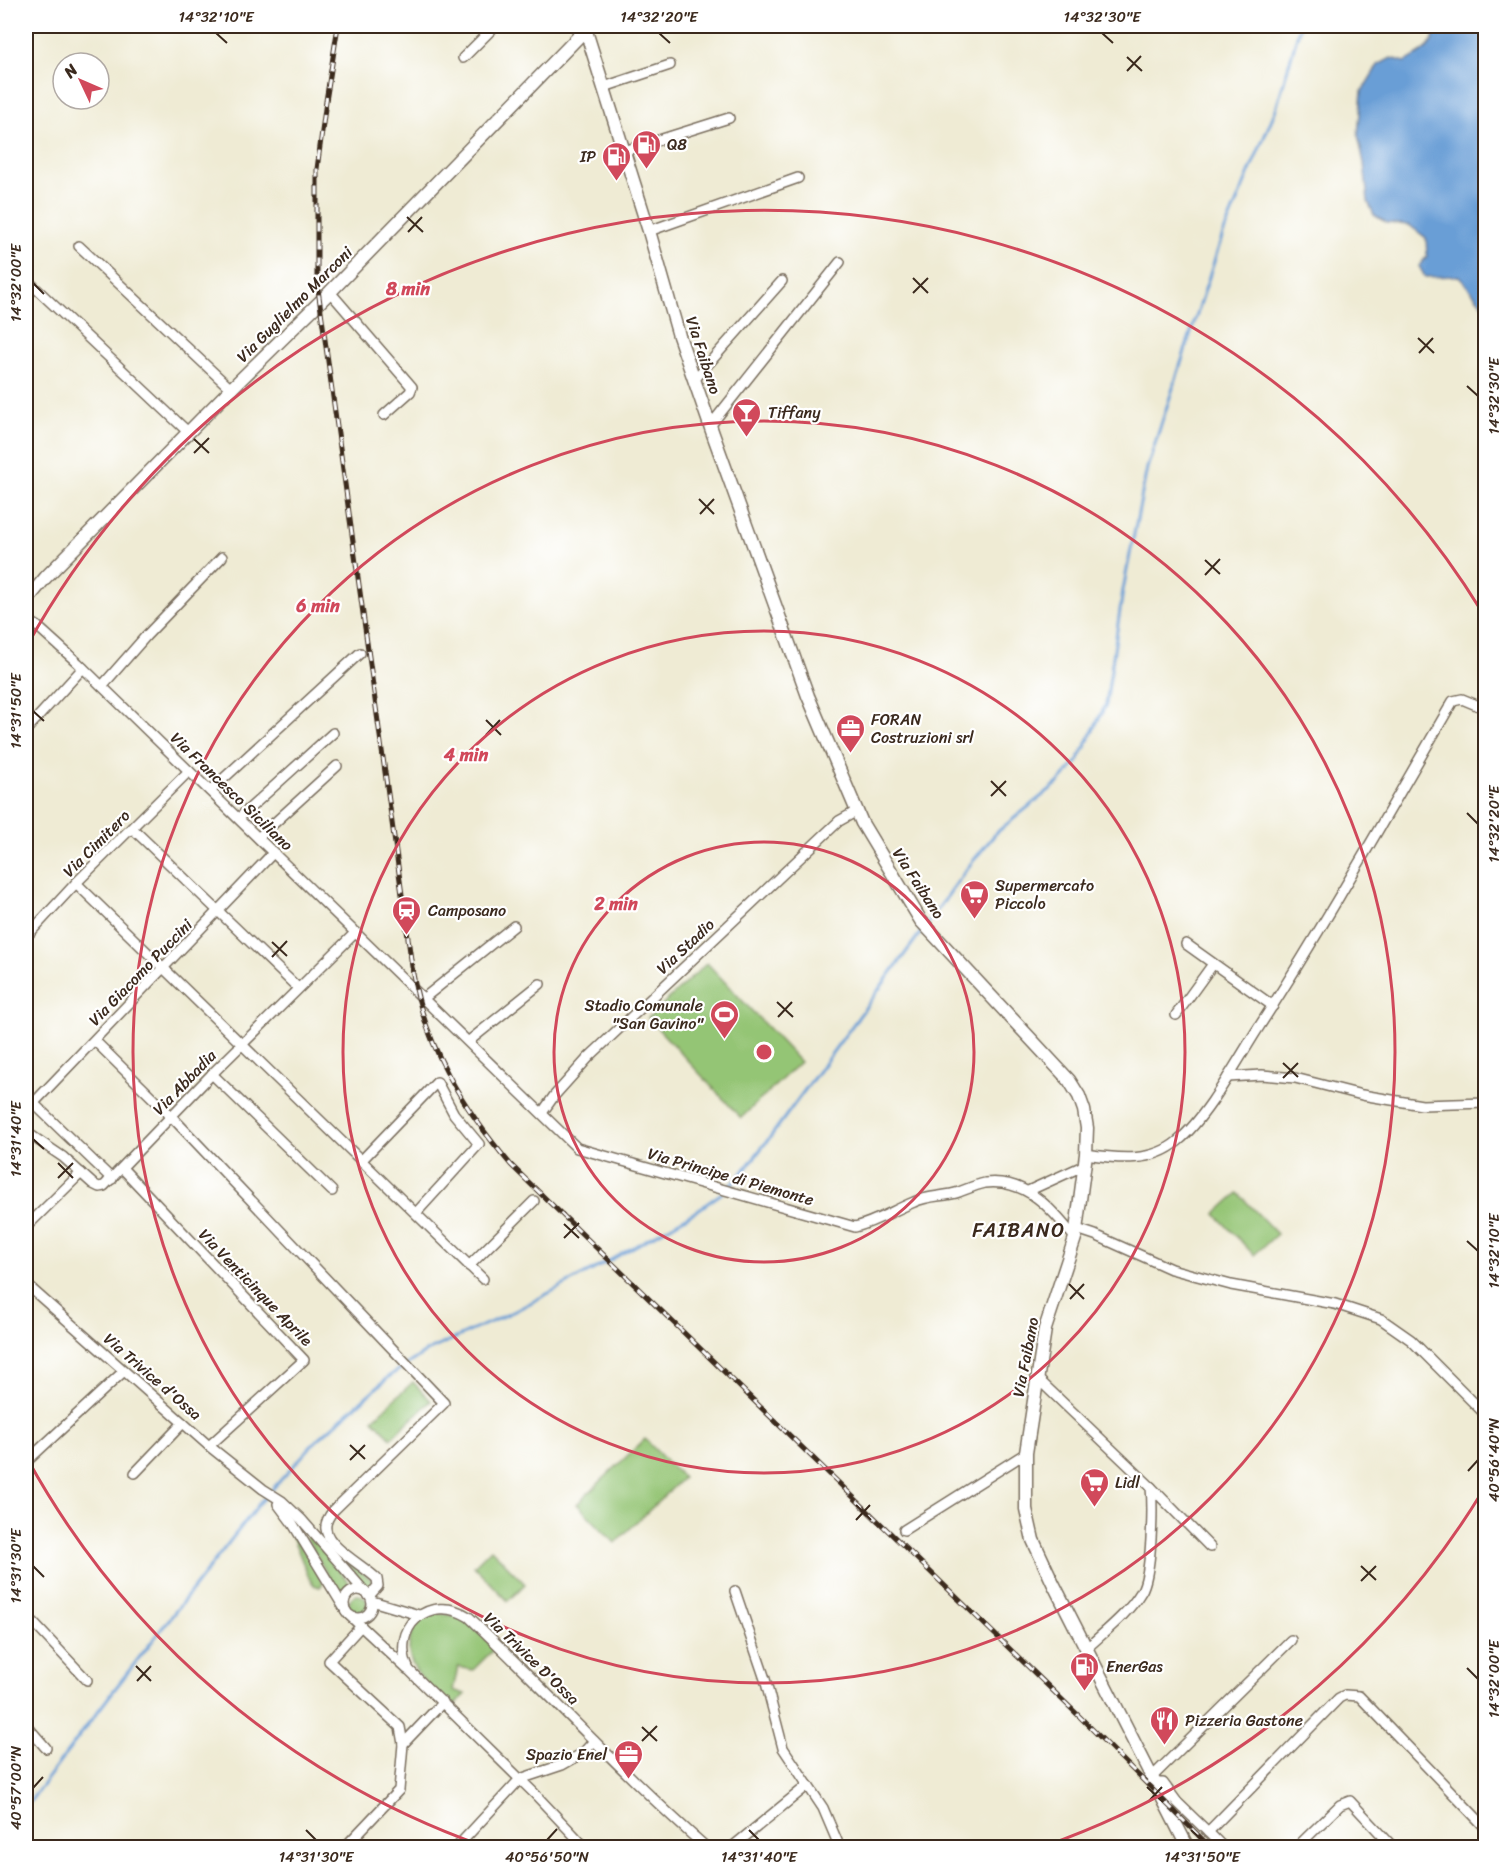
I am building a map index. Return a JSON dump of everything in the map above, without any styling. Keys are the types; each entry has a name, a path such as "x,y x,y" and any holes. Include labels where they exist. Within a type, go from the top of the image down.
{"street":[{"path":"463,58 495,26"},
{"name":"Via Faibano","path":"585,27 649,231 679,336 710,426 808,696 862,823 926,925 1069,1080 1084,1110 1087,1128 1086,1160 1076,1233 1045,1329 1026,1453 1026,1509 1033,1540 1188,1848"},
{"name":"Via Guglielmo Marconi","path":"26,601 46,577 330,292 585,27"},
{"path":"604,87 670,65"},
{"path":"624,151 729,118"},
{"path":"649,231 798,178"},
{"path":"79,246 231,389"},
{"path":"710,426 840,262"},
{"path":"26,279 189,433"},
{"path":"694,380 782,281"},
{"path":"330,292 412,387 410,392 384,415"},
{"path":"102,686 222,556"},
{"name":"Via Francesco Siciliano","path":"26,619 43,631 102,686 415,989"},
{"path":"210,790 360,653"},
{"path":"26,730 83,668"},
{"path":"1028,1191 1086,1160 1138,1158 1166,1150 1178,1142 1194,1125 1228,1077 1313,943 1453,701 1462,699 1485,709"},
{"path":"239,818 333,733"},
{"path":"259,837 337,766"},
{"name":"Via Cimitero","path":"26,937 76,883 189,771"},
{"name":"Via Stadio","path":"542,1113 589,1057 839,820 857,812"},
{"path":"132,828 298,988"},
{"name":"Via Giacomo Puccini","path":"26,1112 274,852"},
{"path":"76,883 483,1279"},
{"path":"424,998 514,926"},
{"name":"Via Abbadia","path":"108,1182 212,1074 356,932"},
{"path":"1186,944 1273,1006"},
{"path":"1176,1015 1213,964"},
{"path":"469,1041 540,984"},
{"name":"Via Principe di Piemonte","path":"415,989 578,1148 855,1227 870,1223 923,1198 956,1193 982,1184 1012,1185 1028,1191 1076,1233"},
{"path":"95,1041 171,1116 444,1403 333,1511 327,1520 326,1529 329,1538 354,1563 377,1579 378,1586 368,1597"},
{"path":"212,1074 332,1191"},
{"path":"1228,1077 1262,1074 1295,1078 1362,1095 1422,1105 1485,1103"},
{"path":"361,1161 437,1082 454,1114 479,1144 416,1214"},
{"path":"26,1096 108,1182 99,1187 93,1184 63,1157 26,1132"},
{"name":"Via Venticinque Aprile","path":"122,1168 304,1360 209,1446"},
{"path":"26,1227 81,1173"},
{"path":"469,1266 534,1201"},
{"path":"1076,1233 1095,1235 1171,1269 1231,1285 1335,1304 1381,1319 1411,1340 1485,1415"},
{"name":"Via Trivice d'Ossa","path":"26,1284 209,1446 281,1503"},
{"path":"26,1462 124,1371"},
{"path":"1037,1378 1151,1486 1210,1547"},
{"path":"135,1473 183,1423"},
{"path":"904,1530 1026,1453"},
{"path":"1086,1648 1130,1607 1142,1591 1147,1574 1151,1486"},
{"path":"281,1503 301,1519 368,1597 371,1608 365,1616 355,1618 348,1613 345,1605 348,1595 358,1591 368,1597 419,1615 409,1628 404,1643 406,1664 413,1675"},
{"path":"281,1503 348,1613 520,1779 586,1848"},
{"path":"735,1591 765,1679 783,1748 823,1808 840,1848"},
{"name":"Via Trivice D'Ossa","path":"419,1615 439,1608 456,1611 469,1617 594,1741 707,1848"},
{"path":"26,1615 87,1680"},
{"path":"344,1848 399,1790 403,1744 400,1727 329,1660 361,1626"},
{"path":"1224,1848 1177,1802 1163,1783 1154,1780 1291,1640"},
{"path":"1208,1832 1339,1698 1353,1695 1359,1696 1485,1828"},
{"path":"403,1744 442,1702"},
{"path":"26,1725 46,1748"},
{"path":"456,1848 520,1779 562,1765 583,1753 594,1741"},
{"path":"731,1848 808,1785"},
{"path":"1296,1848 1340,1805 1350,1801 1395,1848"}],"green space":[{"name":"Stadio Comunale \"San Gavino\"","path":"707,963 800,1062 741,1118 648,1018"},
{"path":"1238,1193 1277,1234 1254,1255 1215,1214"},
{"path":"413,1382 431,1401 391,1438 373,1419"},
{"path":"645,1439 683,1478 615,1543 577,1504"},
{"path":"287,1524 321,1578 323,1583 320,1587 314,1585 309,1578"},
{"path":"309,1535 354,1588 339,1595 306,1537"},
{"path":"327,1540 350,1564 371,1579 372,1586 364,1584"},
{"path":"491,1549 525,1584 508,1601 474,1566"},
{"path":"358,1595 364,1598 367,1604 364,1610 358,1613 352,1610 349,1604 352,1598"},
{"path":"436,1613 455,1616 469,1624 495,1648 473,1670 458,1667 453,1690 465,1694 452,1708 420,1676 410,1657 409,1646 416,1626"}],"water":[{"path":"1435,26 1485,26 1485,308 1459,276 1425,277 1419,266 1427,256 1426,238 1409,225 1387,223 1374,215 1368,201 1358,135 1362,91 1378,65 1391,58 1405,62 1426,48 1433,39"}],"waterway":[{"path":"928,923 996,833 1058,783 1078,761 1106,704 1123,590 1147,468 1222,237 1276,109 1300,26"},
{"path":"727,1188 739,1177 771,1136 924,928"},
{"path":"26,1807 259,1504 315,1442 391,1375 427,1351 515,1311 600,1266 695,1212 722,1193"}],"railway":[{"path":"338,26 317,169 317,282 413,974 419,1001 437,1052 477,1122 511,1165 1079,1716 1211,1848"}],"place":[{"name":"Q8","path":"646,170"},
{"name":"IP","path":"617,182"},
{"name":"Tiffany","path":"747,438"},
{"name":"FORAN Costruzioni srl","path":"850,754"},
{"name":"Supermercato Piccolo","path":"974,920"},
{"name":"Camposano","path":"407,936"},
{"name":"Stadio Comunale \"San Gavino\"","path":"724,1040"},
{"name":"Lidl","path":"1094,1508"},
{"name":"EnerGas","path":"1085,1692"},
{"name":"Pizzeria Gastone","path":"1164,1746"},
{"name":"Spazio Enel","path":"628,1780"}],"district":[{"name":"FAIBANO","path":"1019,1230"}]}
